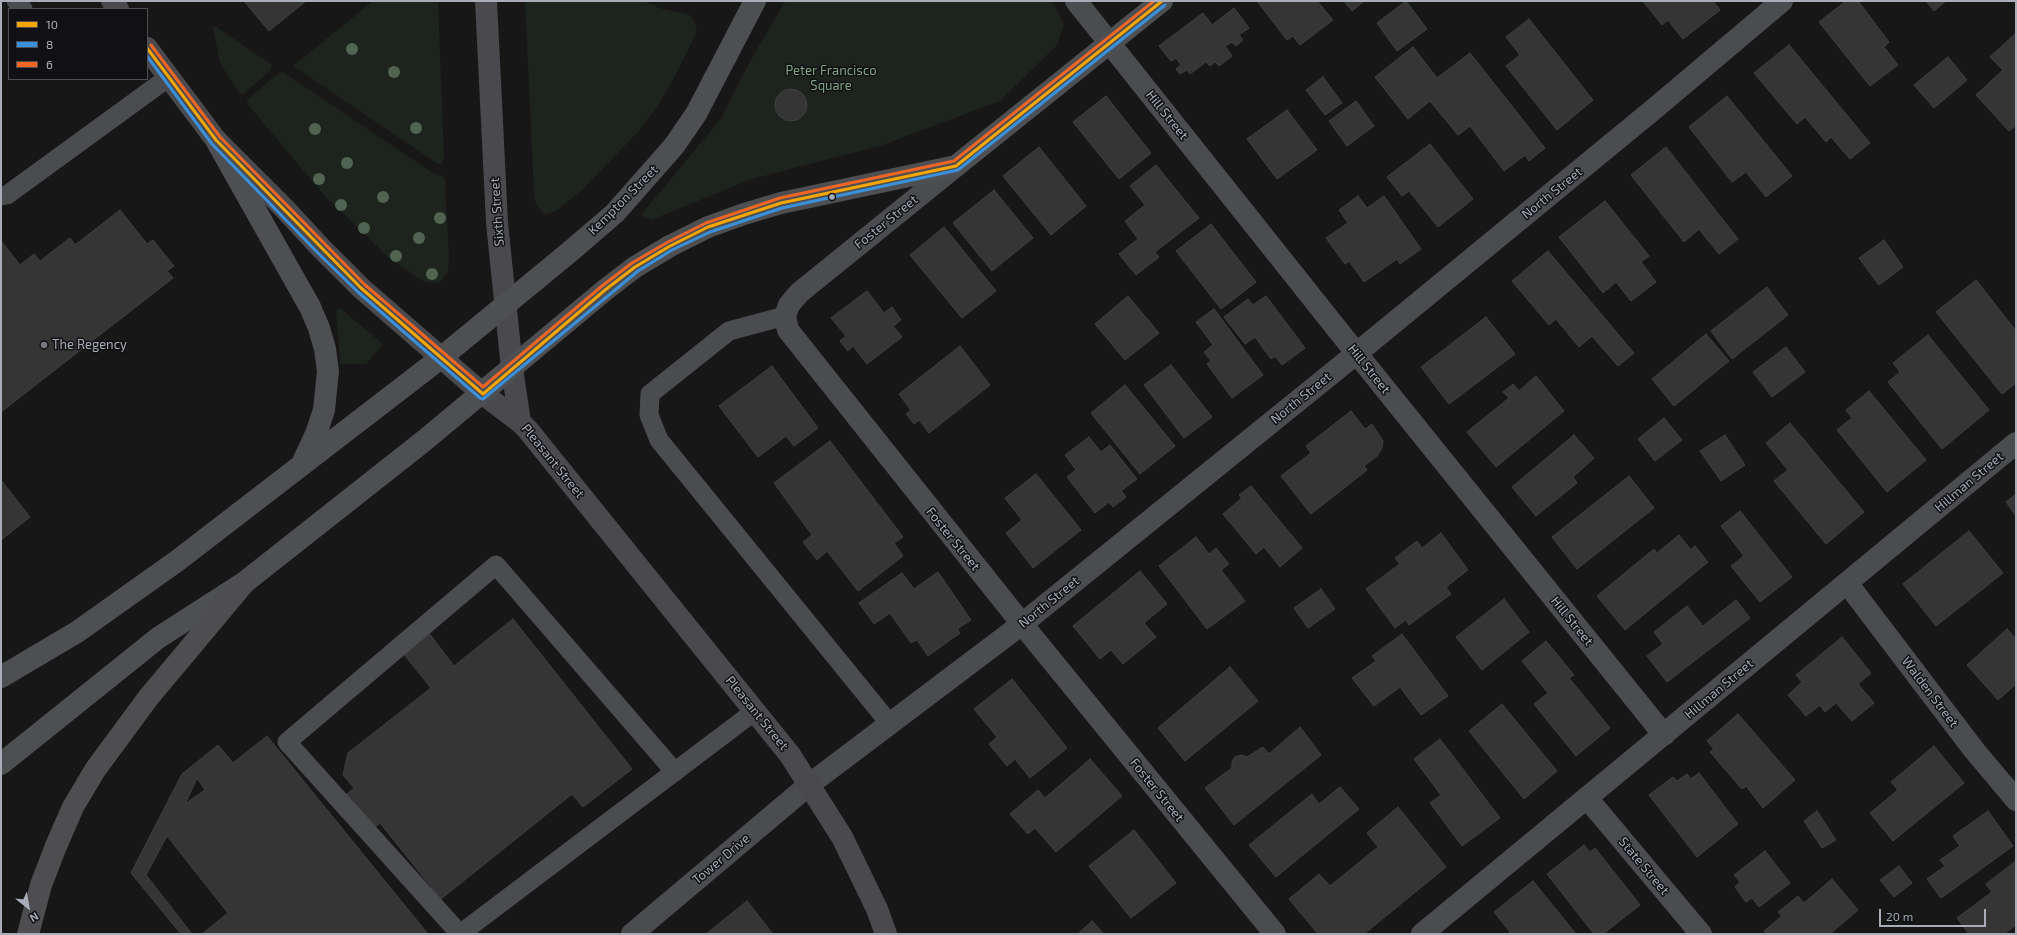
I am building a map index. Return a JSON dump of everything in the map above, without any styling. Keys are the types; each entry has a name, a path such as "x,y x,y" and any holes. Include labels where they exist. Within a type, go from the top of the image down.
{"highway":[{"path":"28,934 41,885 72,807 95,770 148,698 245,582"}],"main road":[{"name":"Sixth Street","path":"486,1 497,223 512,368 520,422"},
{"name":"Kempton Street","path":"1,677 77,632 128,598 442,357 506,306 615,213 674,146 696,114 755,1"},
{"path":"1,764 158,638 245,582 483,394 512,368 635,267 670,246 708,227 744,214 782,203 956,166 1162,1"},
{"name":"Pleasant Street","path":"148,49 216,140 361,288 483,394 520,422 755,711 810,784 857,865 886,934"},
{"path":"216,140 310,307 319,328 325,349 328,372 324,410 316,434 300,467"}],"street":[{"name":"Hill Street","path":"1076,1 1664,735"},
{"name":"North Street","path":"810,784 1022,624 1357,353 1654,109 1782,1"},
{"name":"Foster Street","path":"956,166 799,293 789,305 785,316 788,330 1022,624 1275,934"},
{"name":"Hillman Street","path":"1422,934 2016,444"},
{"name":"Walden Street","path":"1847,583 1974,750 2016,800"},
{"name":"Tower Drive","path":"632,934 810,784"},
{"name":"State Street","path":"1587,798 1701,934"}],"lane":[{"path":"1,196 7,195 169,77"},
{"path":"785,316 728,332 650,394 649,415 659,440 890,724"},
{"path":"675,772 496,565 287,742 460,934 675,772 755,711"}],"green space":[{"path":"373,1 438,1 444,157 442,164 438,164 293,66"},
{"path":"525,1 645,1 659,8 690,15 697,27 695,36 677,72 659,104 638,132 582,190 556,211 546,215 536,205 534,194"},
{"name":"Peter Francisco Square","path":"785,1 1052,1 1064,25 1057,45 1000,101 880,146 752,179 651,220 641,215 722,117 747,67"},
{"path":"215,26 272,65 270,71 243,94 240,94 220,63 213,28"},
{"path":"283,72 433,173 443,176 445,179 449,258 448,272 440,282 432,283 423,281 390,259 325,196 248,105 248,99 279,73"},
{"path":"340,308 383,344 366,364 340,364 336,311"}],"building":[{"path":"244,1 306,1 269,31"},
{"path":"1257,1 1317,1 1333,20 1300,45 1293,36 1287,40"},
{"path":"1344,1 1364,1 1352,11"},
{"path":"1406,1 1427,29 1397,51 1377,23"},
{"path":"1643,1 1713,1 1720,10 1683,39 1668,20 1662,25"},
{"path":"1846,1 1858,1 1889,42 1884,47 1898,65 1870,86 1819,22"},
{"path":"1926,1 1946,1 1934,11"},
{"path":"1234,8 1249,28 1239,35 1243,40 1236,46 1232,42 1225,46 1232,56 1219,66 1215,62 1210,66 1206,62 1190,74 1187,70 1180,74 1176,69 1181,65 1176,58 1171,61 1159,46 1203,13 1212,25"},
{"path":"1529,19 1593,100 1557,130 1506,66 1520,55 1506,37"},
{"path":"2016,33 2016,125 2009,131 1976,95 2003,70 1990,57"},
{"path":"1789,45 1870,143 1850,159 1831,137 1826,142 1805,117 1797,124 1754,73"},
{"path":"1413,47 1437,78 1470,53 1545,148 1529,161 1525,155 1504,171 1470,126 1458,135 1430,101 1408,119 1375,77"},
{"path":"1948,57 1967,80 1934,108 1914,85"},
{"path":"1323,77 1342,103 1325,115 1306,90"},
{"path":"788,89 794,89 803,93 807,105 803,117 794,121 788,121 779,117 775,108 775,102 779,93"},
{"path":"1106,96 1151,153 1119,179 1073,122"},
{"path":"1727,96 1792,176 1766,197 1746,172 1732,182 1689,127"},
{"path":"1356,101 1374,126 1347,146 1329,121"},
{"path":"1287,110 1317,150 1277,179 1247,139"},
{"path":"1430,144 1473,199 1438,227 1409,191 1402,196 1387,177"},
{"path":"1039,147 1086,206 1051,235 1003,176"},
{"path":"1666,147 1738,239 1719,254 1699,229 1684,242 1631,175"},
{"path":"1156,165 1199,218 1155,252 1159,257 1136,275 1119,254 1138,239 1125,221 1145,205 1130,186"},
{"path":"994,190 1033,238 992,271 953,223"},
{"path":"1358,196 1367,208 1384,196 1421,249 1400,264 1397,259 1364,282 1349,261 1345,264 1326,238 1348,223 1339,210"},
{"path":"1605,201 1649,256 1641,262 1656,282 1631,301 1616,282 1603,293 1559,237"},
{"name":"The Regency","path":"120,210 147,244 153,240 174,266 167,271 173,278 1,412 1,241 20,265 34,254 40,261 70,238 75,245"},
{"path":"1211,224 1256,282 1221,309 1176,251"},
{"path":"944,227 996,291 962,318 910,255"},
{"path":"1884,240 1903,267 1879,285 1859,258"},
{"path":"1548,251 1634,353 1618,366 1592,336 1579,347 1556,319 1549,325 1512,281"},
{"path":"1976,280 2016,331 2016,383 2002,394 1936,312"},
{"path":"1767,287 1788,315 1732,359 1711,331"},
{"path":"867,291 884,313 892,307 901,320 893,326 902,337 867,364 853,346 848,351 840,341 846,336 831,318"},
{"path":"1128,296 1159,333 1125,360 1095,324"},
{"path":"1266,296 1305,348 1282,365 1275,356 1271,359 1255,337 1245,344 1224,317 1248,299 1253,305"},
{"path":"1214,309 1263,375 1232,398 1207,364 1211,361 1204,352 1213,345 1196,322"},
{"path":"1486,317 1515,354 1449,404 1421,367"},
{"path":"1706,334 1729,361 1674,406 1652,379"},
{"path":"1928,335 1989,410 1942,449 1888,382 1900,372 1893,363"},
{"path":"960,346 990,385 929,433 919,420 914,424 906,414 911,410 899,394"},
{"path":"1786,347 1805,372 1772,397 1753,372"},
{"path":"1171,365 1212,417 1184,438 1144,385"},
{"path":"772,366 818,428 794,446 786,436 758,457 719,406"},
{"path":"1536,376 1564,411 1496,467 1467,432 1509,398 1503,392 1513,384 1519,391"},
{"path":"1125,385 1175,446 1140,474 1091,413"},
{"path":"1869,391 1926,460 1887,492 1837,430 1852,418 1846,410"},
{"path":"1351,411 1365,429 1372,424 1383,441 1382,448 1377,456 1364,466 1367,470 1311,514 1281,476 1311,453 1306,446"},
{"path":"1664,418 1682,440 1655,461 1638,439"},
{"path":"1790,423 1864,512 1826,544 1774,481 1788,470 1766,443"},
{"path":"1574,435 1594,458 1573,477 1577,483 1536,516 1512,487"},
{"path":"1725,435 1745,465 1721,481 1700,451"},
{"path":"1089,437 1101,452 1110,445 1137,479 1121,491 1126,497 1113,507 1109,502 1095,513 1067,477 1076,470 1065,455"},
{"path":"830,441 903,537 894,543 903,556 858,591 827,551 817,560 803,542 812,535 774,483"},
{"path":"1036,474 1081,530 1033,568 1006,533 1022,520 1005,498"},
{"path":"1629,476 1654,508 1577,569 1552,537"},
{"path":"1,480 30,517 1,540"},
{"path":"1251,486 1302,548 1280,567 1264,547 1256,554 1223,514 1242,498 1239,495"},
{"path":"2016,494 2016,516 2006,502"},
{"path":"1740,511 1792,577 1760,602 1731,566 1744,556 1721,526"},
{"path":"1969,531 2003,573 1936,626 1903,584"},
{"path":"1441,533 1468,570 1446,587 1451,594 1409,625 1406,620 1395,628 1366,589 1400,564 1395,558 1417,541 1422,548"},
{"path":"1679,535 1691,550 1695,546 1708,562 1625,630 1597,596 1654,549 1657,553"},
{"path":"1196,537 1209,554 1216,548 1229,564 1221,570 1245,601 1207,629 1159,566"},
{"path":"1140,571 1167,604 1144,623 1156,637 1123,664 1111,650 1100,659 1073,626"},
{"path":"938,572 971,620 957,629 960,633 928,656 917,640 911,643 890,613 874,624 859,603 902,573 914,589"},
{"path":"1321,589 1335,609 1308,628 1294,608"},
{"path":"1504,599 1529,632 1482,670 1456,637"},
{"path":"1736,600 1750,618 1667,682 1647,656 1663,644 1654,632 1687,606 1703,626"},
{"path":"513,619 632,769 583,807 572,794 441,899 380,823 373,829 346,795 354,788 343,775 348,753 431,688 403,653 429,633 454,666"},
{"path":"2007,629 2016,639 2016,684 1998,700 1967,665"},
{"path":"1402,634 1448,696 1421,715 1400,687 1374,706 1352,678 1376,661 1372,656"},
{"path":"1842,637 1871,673 1858,684 1874,703 1852,721 1836,703 1825,712 1820,705 1806,716 1788,695 1802,682 1796,675"},
{"path":"1546,641 1574,675 1569,678 1610,728 1576,756 1534,704 1548,693 1522,661"},
{"path":"1230,667 1258,701 1185,761 1158,728"},
{"path":"1012,679 1067,748 1030,778 1015,759 1007,766 989,744 997,737 974,709"},
{"path":"1502,704 1557,771 1524,799 1469,731"},
{"path":"1738,714 1795,780 1763,808 1746,786 1742,789 1710,752 1714,749 1707,741"},
{"path":"1300,727 1321,755 1234,825 1205,788 1232,768 1232,762 1235,757 1241,755 1247,757 1263,747 1269,754"},
{"path":"267,736 428,934 202,934 228,913 167,836 146,875 192,934 181,934 131,873 182,774 218,745 233,763","holes":["197,778 205,790 185,804"]},
{"path":"1440,739 1500,818 1462,846 1430,803 1441,795 1414,759"},
{"path":"1934,746 1964,783 1893,841 1870,813 1898,790 1891,782"},
{"path":"1090,759 1122,796 1056,852 1035,828 1028,834 1010,814 1038,790 1045,798"},
{"path":"1699,773 1738,824 1697,857 1649,795 1673,777 1677,781 1687,774 1691,779"},
{"path":"1340,787 1359,809 1276,877 1249,845 1312,794 1319,804"},
{"path":"1398,807 1446,867 1364,934 1318,934 1289,899 1319,874 1330,886 1378,847 1367,833"},
{"path":"1817,811 1836,840 1822,848 1804,821"},
{"path":"1988,811 2013,846 1941,898 1927,879 1945,866 1940,860 1960,846 1953,836"},
{"path":"1134,830 1176,883 1131,918 1089,866"},
{"path":"1584,845 1590,852 1595,848 1640,905 1603,934 1594,934 1547,874"},
{"path":"1765,851 1790,883 1759,907 1752,898 1746,902 1735,887 1740,882 1734,875"},
{"path":"2016,861 2016,925 2004,934 1969,934 1957,918 1992,892 1986,884"},
{"path":"1899,866 1912,883 1894,897 1880,880"},
{"path":"1832,879 1858,910 1830,934 1767,934 1764,931 1782,916 1778,912 1798,896 1804,903"},
{"path":"1533,881 1576,934 1508,934 1510,932 1494,912"},
{"path":"747,901 773,934 706,934"},
{"path":"1092,921 1104,934 1078,934"}],"transit line":[{"name":"6","path":"151,45 220,137 364,284 483,387 602,286 632,263 668,242 706,223 780,198 954,161 1154,1"},
{"name":"10","path":"148,49 216,140 361,288 483,394 605,290 635,267 670,246 708,227 781,203 956,166 1162,1"},
{"name":"8","path":"148,57 212,144 317,252 358,292 483,399 638,271 672,250 710,232 782,208 958,170 1165,5"}],"place":[{"name":"The Regency","path":"44,345"}]}
